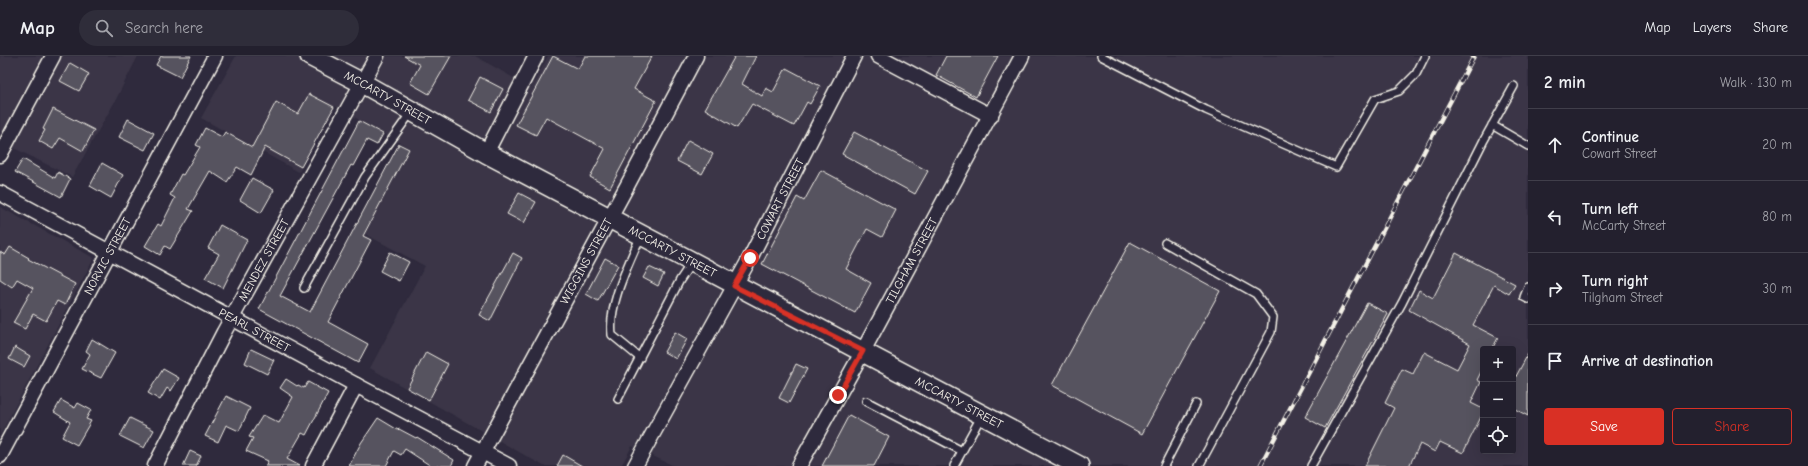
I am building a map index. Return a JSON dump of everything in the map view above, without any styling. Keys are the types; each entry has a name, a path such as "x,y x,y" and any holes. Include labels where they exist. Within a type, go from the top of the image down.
{"main road":[{"name":"MCCARTY STREET","path":"319,58 486,153 610,218 734,286 863,351 1079,466"}],"street":[{"path":"0,155 53,56"},
{"name":"NORVIC STREET","path":"0,456 215,56"},
{"name":"MENDEZ STREET","path":"155,466 232,318 377,56"},
{"path":"486,153 536,56"},
{"name":"WIGGINS STREET","path":"475,466 696,56"},
{"name":"COWART STREET","path":"635,466 734,286 854,56"},
{"path":"878,56 991,116"},
{"name":"TILGHAM STREET","path":"799,466 991,116 1022,56"},
{"name":"PEARL STREET","path":"0,193 356,386 510,466"},
{"path":"313,466 356,386"}],"lane":[{"path":"1101,56 1206,110 1336,167 1375,99 1399,91 1416,74 1424,56"},
{"path":"1311,466 1402,303 1492,125 1514,86"},
{"path":"304,288 365,177 412,111"},
{"path":"1492,125 1528,146"},
{"path":"640,358 612,335 611,323 622,281 641,235"},
{"path":"1165,244 1256,294 1273,317 1271,332 1199,466"},
{"path":"618,399 680,280 692,262"},
{"path":"1528,287 1524,297 1528,299"},
{"path":"866,401 962,451"},
{"path":"1164,466 1196,404"},
{"path":"954,466 982,414"}],"shaded area":[{"path":"0,56 138,56 114,103 72,177 0,141"},
{"path":"236,56 475,56 531,88 548,56 1528,56 1528,466 674,466 632,446 621,466 544,466 370,368 425,266 365,234 409,148 335,106 299,172 201,118"},
{"path":"0,207 94,258 0,435"}],"building":[{"path":"161,56 191,56 180,77 156,65"},
{"path":"404,56 451,56 429,94 410,83 420,65"},
{"path":"553,56 578,69 585,56 652,56 634,89 656,101 610,188 590,177 605,149 546,117 536,135 516,125"},
{"path":"735,56 756,56 742,84 762,96 766,88 773,92 786,68 820,86 810,104 807,102 794,126 752,104 737,128 705,109"},
{"path":"946,56 998,56 976,97 936,75"},
{"path":"70,63 89,74 79,91 60,81"},
{"path":"480,77 503,89 491,112 468,100"},
{"path":"309,94 334,107 301,167 265,147 251,175 237,167 227,182 210,171 188,209 193,211 170,249 165,246 160,255 145,246 158,224 161,226 175,198 170,195 181,174 183,175 200,147 196,145 205,128 222,137 225,132 252,147 276,102 298,114"},
{"path":"53,109 94,130 83,151 60,138 53,149 39,141"},
{"path":"128,119 154,133 145,150 119,137"},
{"path":"359,121 383,134 377,145 367,140 353,166 351,165 280,296 310,312 399,144 409,149 363,236 371,240 328,322 368,344 358,363 259,309"},
{"path":"854,132 928,171 915,194 842,154"},
{"path":"688,140 713,154 702,174 677,161"},
{"path":"23,159 55,178 58,172 70,179 61,197 15,172"},
{"path":"102,163 123,175 111,198 90,186"},
{"path":"821,170 896,210 882,237 867,229 846,269 871,283 855,313 762,264 797,197 804,201"},
{"path":"252,178 274,190 261,213 240,200"},
{"path":"519,193 536,202 524,223 507,214"},
{"path":"220,225 247,240 223,288 205,278 219,254 208,248"},
{"path":"1130,242 1220,291 1142,434 1052,385"},
{"path":"10,247 29,258 28,259 75,284 65,305 57,301 46,321 33,314 25,329 13,323 33,288 17,279 12,287 0,279 0,252 5,255"},
{"path":"390,252 409,262 399,281 380,271"},
{"path":"513,253 522,258 490,321 479,315"},
{"path":"1456,253 1515,284 1509,294 1494,285 1473,325 1498,338 1494,346 1480,346 1480,374 1477,380 1480,382 1480,384 1471,403 1480,408 1480,419 1463,453 1440,442 1435,452 1420,444 1409,466 1365,466 1394,408 1385,403 1402,369 1413,374 1424,352 1457,369 1470,344 1409,310 1419,290 1433,298"},
{"path":"605,258 618,265 598,301 586,294"},
{"path":"649,267 664,274 658,286 643,278"},
{"path":"1367,303 1388,314 1325,428 1305,417"},
{"path":"675,332 687,339 676,359 664,352"},
{"path":"92,339 115,353 101,378 82,369 90,354 86,351"},
{"path":"15,347 30,356 24,367 9,359"},
{"path":"251,349 274,360 267,374 245,363"},
{"path":"426,352 448,364 429,400 407,388"},
{"path":"1528,354 1528,416 1516,410 1516,376"},
{"path":"796,364 807,369 789,403 779,398"},
{"path":"163,369 179,378 171,391 167,388 160,400 148,393"},
{"path":"286,379 297,386 298,385 304,388 308,382 328,393 306,435 302,433 287,459 300,466 265,466 268,461 246,451 253,438 249,437 263,415 279,423 293,397 280,388"},
{"path":"226,396 250,408 239,431 226,425 218,442 205,436"},
{"path":"61,400 75,408 78,403 91,410 86,419 91,421 77,445 62,437 70,422 54,412"},
{"path":"849,415 889,437 874,466 822,466"},
{"path":"130,418 154,430 144,448 120,436"},
{"path":"378,418 398,430 399,429 416,438 417,437 454,460 451,466 431,466 405,449 401,455 394,451 386,466 349,466 361,443"},
{"path":"190,451 201,456 196,466 183,466"},
{"path":"563,455 582,466 557,466"}],"railway":[{"path":"1260,466 1474,56"}],"route":[{"path":"750,258 734,286 863,351 838,395"}]}
